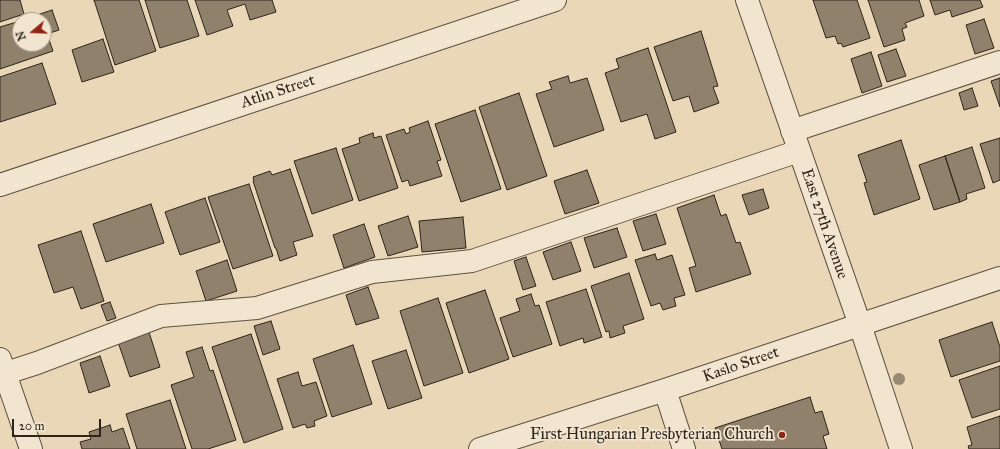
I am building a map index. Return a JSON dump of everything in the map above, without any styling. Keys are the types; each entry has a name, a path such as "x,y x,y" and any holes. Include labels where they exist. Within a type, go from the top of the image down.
{"street":[{"name":"Atlin Street","path":"0,185 555,0"},
{"name":"East 27th Avenue","path":"747,0 860,325 901,449"},
{"path":"792,131 1000,62"},
{"path":"31,449 2,369 36,363 161,316 257,308 372,272 472,261 799,151"},
{"name":"Kaslo Street","path":"480,449 665,390 1000,278"},
{"path":"665,390 684,449"}],"building":[{"path":"0,0 20,0 23,12 12,12 12,18 0,22"},
{"path":"94,0 139,0 156,51 115,65"},
{"path":"145,0 187,0 199,36 160,48"},
{"path":"195,0 272,0 276,12 250,20 245,4 227,10 233,26 207,35"},
{"path":"813,0 857,0 870,38 843,47 841,43 838,44 835,36 826,38"},
{"path":"868,0 919,0 924,16 905,23 907,27 902,29 905,40 884,47"},
{"path":"930,0 980,0 983,7 952,17 950,10 935,15"},
{"path":"52,10 59,30 52,32 52,12 46,12"},
{"path":"984,19 994,48 975,54 966,25"},
{"path":"12,23 12,52 50,52 0,69 0,27"},
{"path":"701,31 718,86 713,87 719,103 694,112 689,96 673,101 654,47"},
{"path":"103,39 114,72 82,82 72,50"},
{"path":"648,48 676,132 655,139 647,114 621,122 605,73 619,68 616,59"},
{"path":"896,49 906,76 887,82 878,55"},
{"path":"871,52 882,86 862,93 851,59"},
{"path":"42,63 56,104 0,122 0,77"},
{"path":"568,76 570,83 587,78 604,130 554,147 536,94 552,89 549,82"},
{"path":"1000,78 1000,107 991,81"},
{"path":"972,88 978,106 964,110 959,93"},
{"path":"519,93 547,176 507,190 479,107"},
{"path":"475,110 501,189 461,202 435,124"},
{"path":"428,121 441,160 437,161 442,176 410,186 408,180 402,182 386,135 404,129 406,134 410,132 409,128"},
{"path":"373,133 374,138 381,136 398,188 359,201 342,149 360,143 359,138"},
{"path":"1000,138 1000,180 993,183 980,144"},
{"path":"901,140 920,199 874,215 864,183 867,182 858,155"},
{"path":"972,147 985,188 966,194 967,199 960,202 945,156"},
{"path":"336,148 353,200 312,214 294,161"},
{"path":"945,156 960,202 934,210 919,165"},
{"path":"290,169 313,236 293,242 297,255 280,261 253,181 253,177 270,171 272,175"},
{"path":"587,170 599,203 565,214 554,181"},
{"path":"249,184 273,256 233,269 208,197"},
{"path":"763,189 769,208 749,215 742,195"},
{"path":"714,195 721,216 726,214 736,243 740,242 751,274 696,292 689,268 696,266 677,208"},
{"path":"205,198 220,242 180,255 165,212"},
{"path":"151,204 164,243 106,262 93,224"},
{"path":"656,214 666,244 643,251 633,221"},
{"path":"408,216 418,247 388,256 378,226"},
{"path":"463,217 466,248 422,252 419,221"},
{"path":"364,224 375,257 344,268 333,235"},
{"path":"617,228 627,257 594,268 584,238"},
{"path":"81,231 104,301 81,309 73,287 54,293 38,245"},
{"path":"571,242 581,271 553,280 543,252"},
{"path":"655,254 657,260 672,255 685,295 674,298 676,306 663,310 660,303 651,306 635,260"},
{"path":"526,257 536,286 523,290 514,261"},
{"path":"227,260 237,291 206,301 196,271"},
{"path":"629,273 644,319 623,326 625,333 610,338 609,331 606,332 591,286"},
{"path":"368,287 379,318 356,325 346,295"},
{"path":"586,289 602,337 584,343 583,338 560,346 546,302"},
{"path":"485,290 509,359 469,373 446,303"},
{"path":"531,294 535,306 539,305 552,344 513,357 500,318 520,311 516,299"},
{"path":"438,298 463,373 424,386 400,311"},
{"path":"110,302 116,318 107,321 101,305"},
{"path":"271,321 280,349 263,355 254,326"},
{"path":"992,322 1000,347 1000,361 951,377 939,340"},
{"path":"149,332 160,367 130,377 118,342"},
{"path":"251,334 283,429 244,443 212,347"},
{"path":"353,345 372,404 332,417 313,359"},
{"path":"202,347 210,371 213,370 236,440 208,449 192,449 171,385 194,377 186,352"},
{"path":"406,350 422,398 388,409 372,361"},
{"path":"100,356 110,386 89,393 80,363"},
{"path":"1000,366 1000,409 972,418 959,380"},
{"path":"298,372 302,386 316,382 327,416 314,421 315,426 307,428 305,424 293,428 277,379"},
{"path":"810,397 815,413 822,411 829,434 823,436 827,449 722,449 715,428"},
{"path":"170,400 186,449 137,449 126,414"},
{"path":"1000,416 1000,449 969,449 968,446 972,445 967,427"},
{"path":"110,425 112,432 123,428 130,449 82,449 80,442 91,439 89,432"}],"place":[{"name":"First Hungarian Presbyterian Church","path":"782,435"}]}
